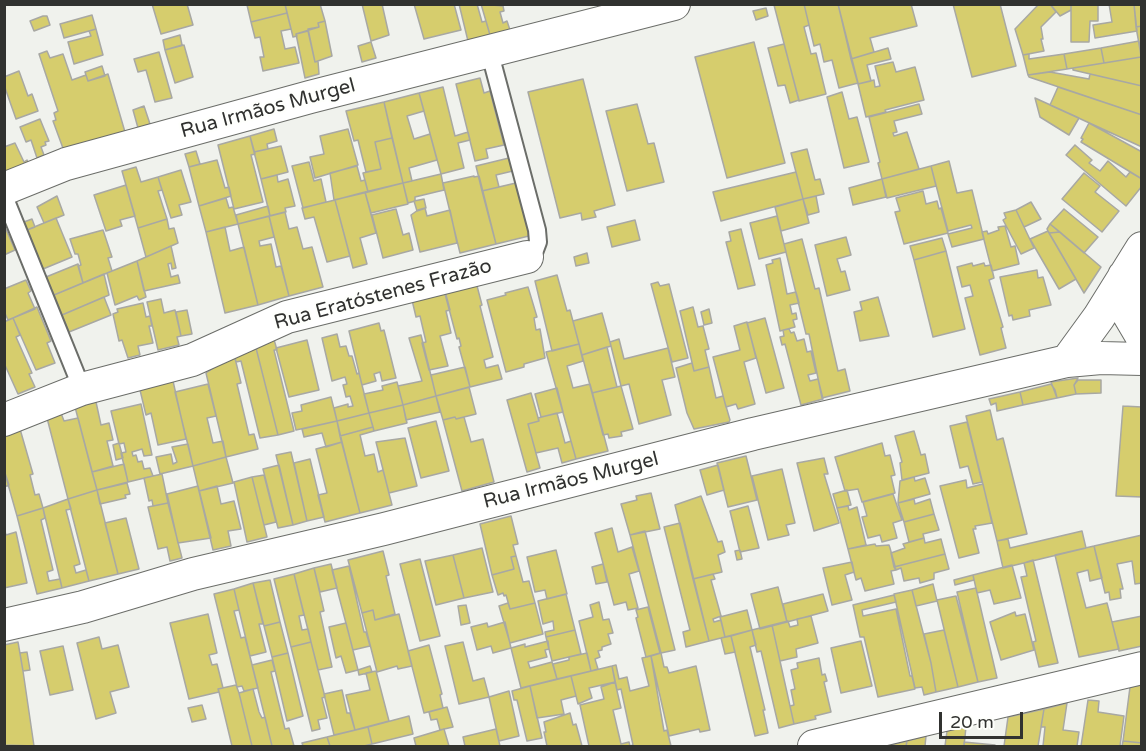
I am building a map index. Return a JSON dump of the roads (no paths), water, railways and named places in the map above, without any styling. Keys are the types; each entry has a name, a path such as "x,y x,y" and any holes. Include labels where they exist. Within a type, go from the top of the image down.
{"street":[{"name":"Rua Irmãos Murgel","path":"4,189 66,164 489,50 674,4"},
{"path":"1067,361 1099,317 1142,248"},
{"name":"Rua Eratóstenes Frazão","path":"4,420 82,389 192,360 287,317 527,257"},
{"path":"1124,276 1129,315 1142,337"},
{"name":"Rua Irmãos Murgel","path":"4,625 83,607 193,574 395,526 753,434 1067,361 1101,358 1142,359"},
{"path":"814,747 1142,668"}],"lane":[{"path":"489,50 537,230 536,250 527,257"},
{"path":"4,196 82,389"}]}
